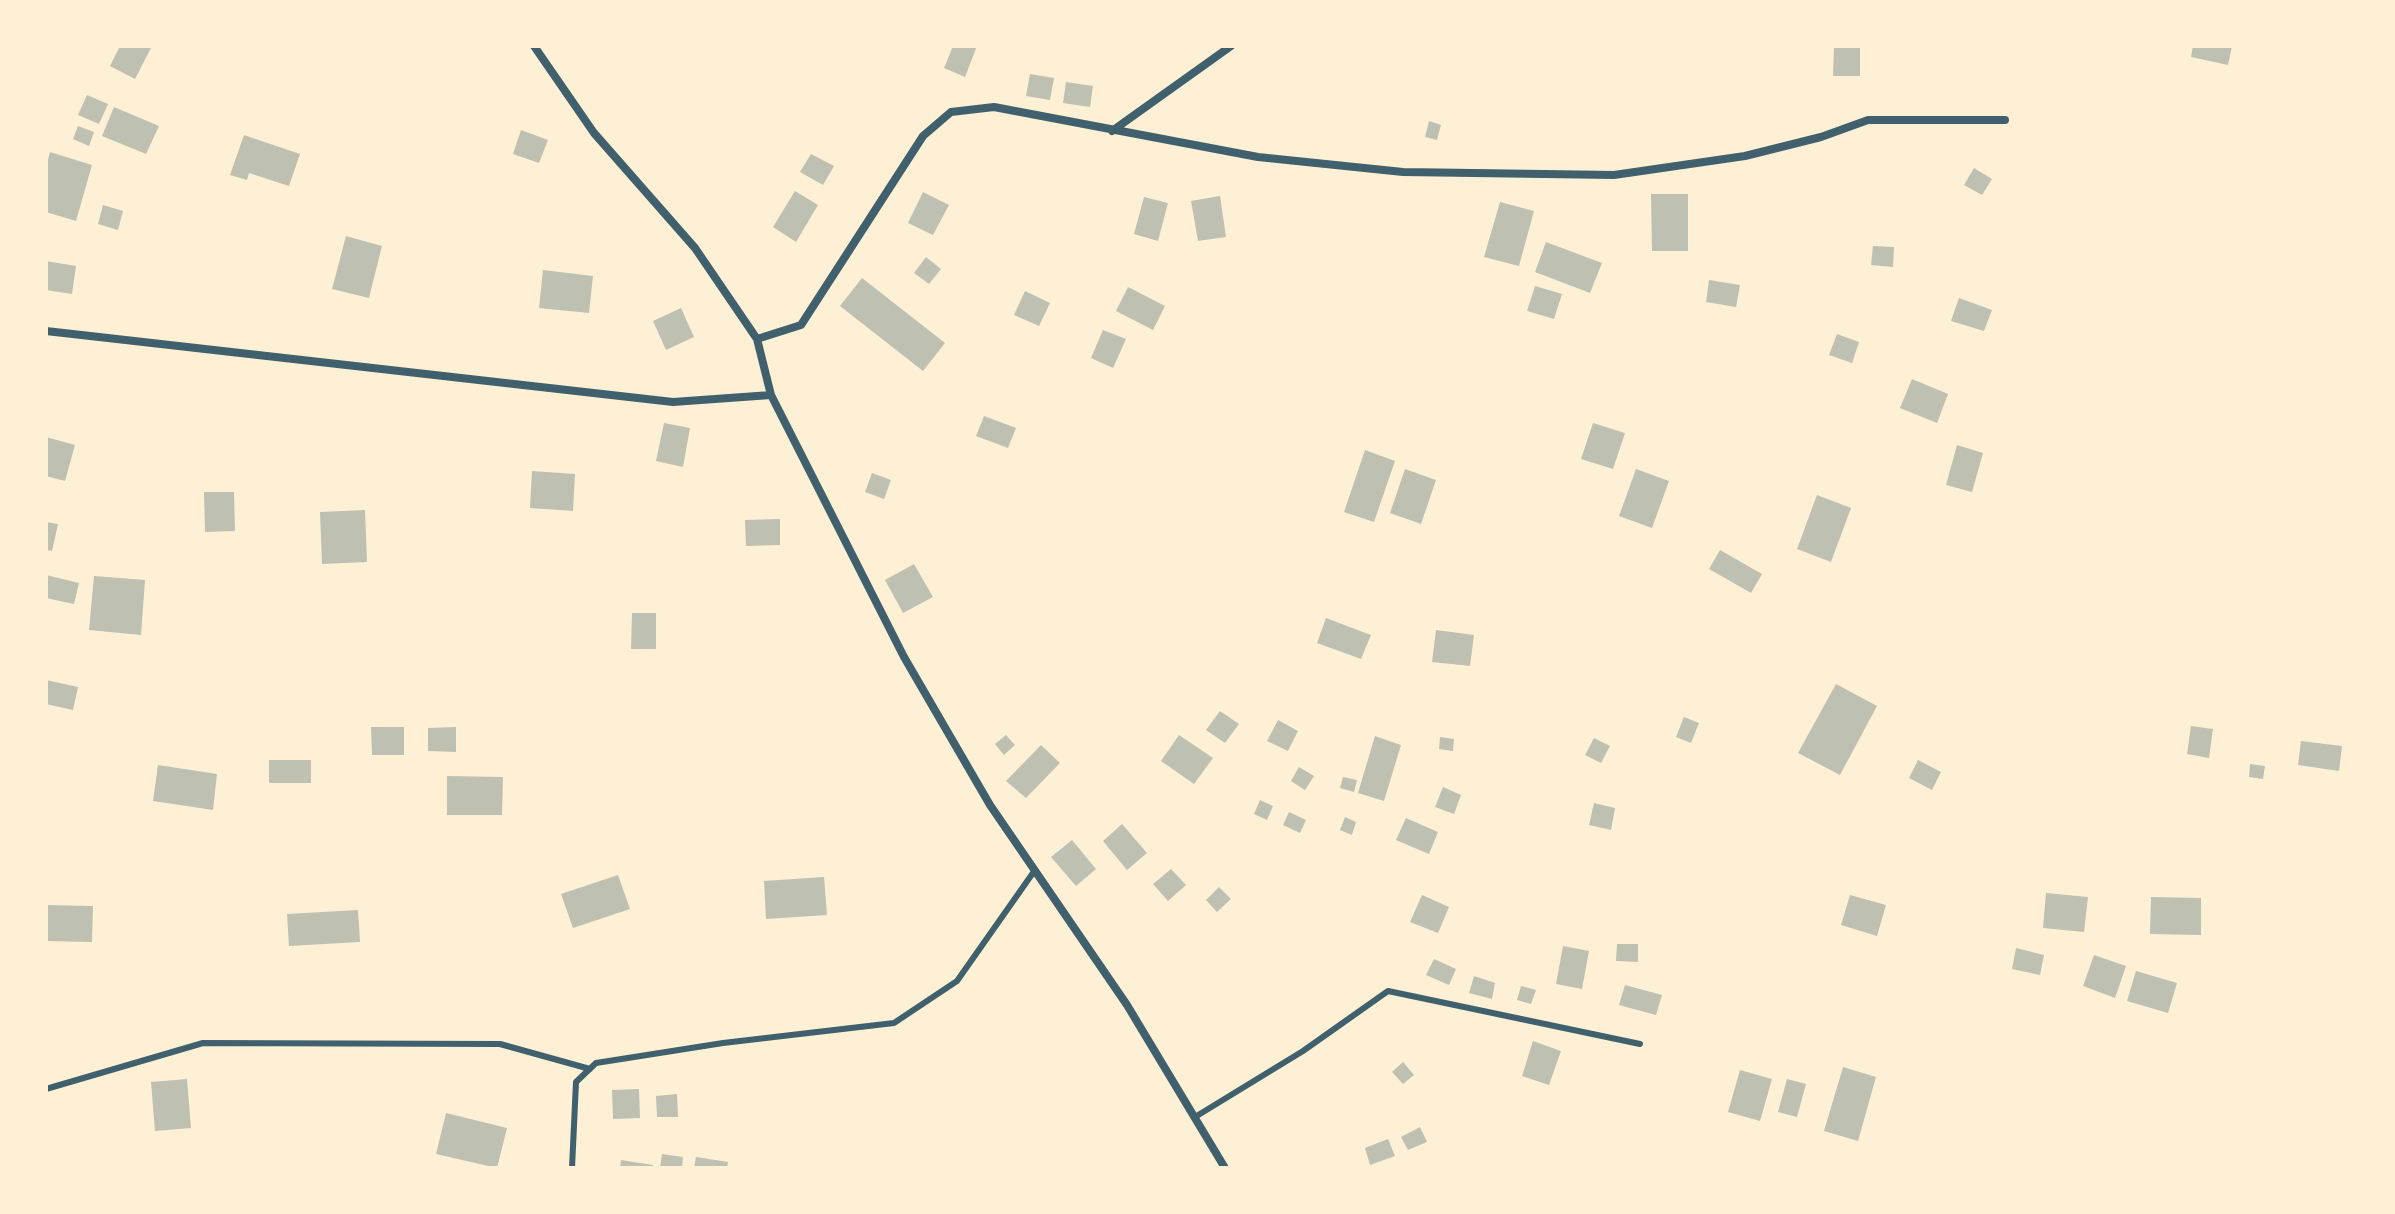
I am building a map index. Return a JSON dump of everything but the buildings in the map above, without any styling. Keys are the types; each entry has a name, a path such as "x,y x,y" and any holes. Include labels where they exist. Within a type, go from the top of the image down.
{"street":[{"path":"534,46 594,133 695,248 757,339 771,395 904,657 990,805 1127,1005 1225,1168"},
{"path":"1112,131 1231,46"},
{"path":"757,339 801,325 923,136 951,112 994,107 1258,157 1403,172 1614,175 1745,156 1821,137 1868,120 2005,120"},
{"path":"46,331 673,402 771,395"}],"lane":[{"path":"572,1168 576,1082 596,1063 723,1043 894,1023 957,981 1035,870"},
{"path":"1195,1117 1303,1051 1388,991 1640,1044"},
{"path":"46,1089 203,1043 500,1044 590,1069"}]}
